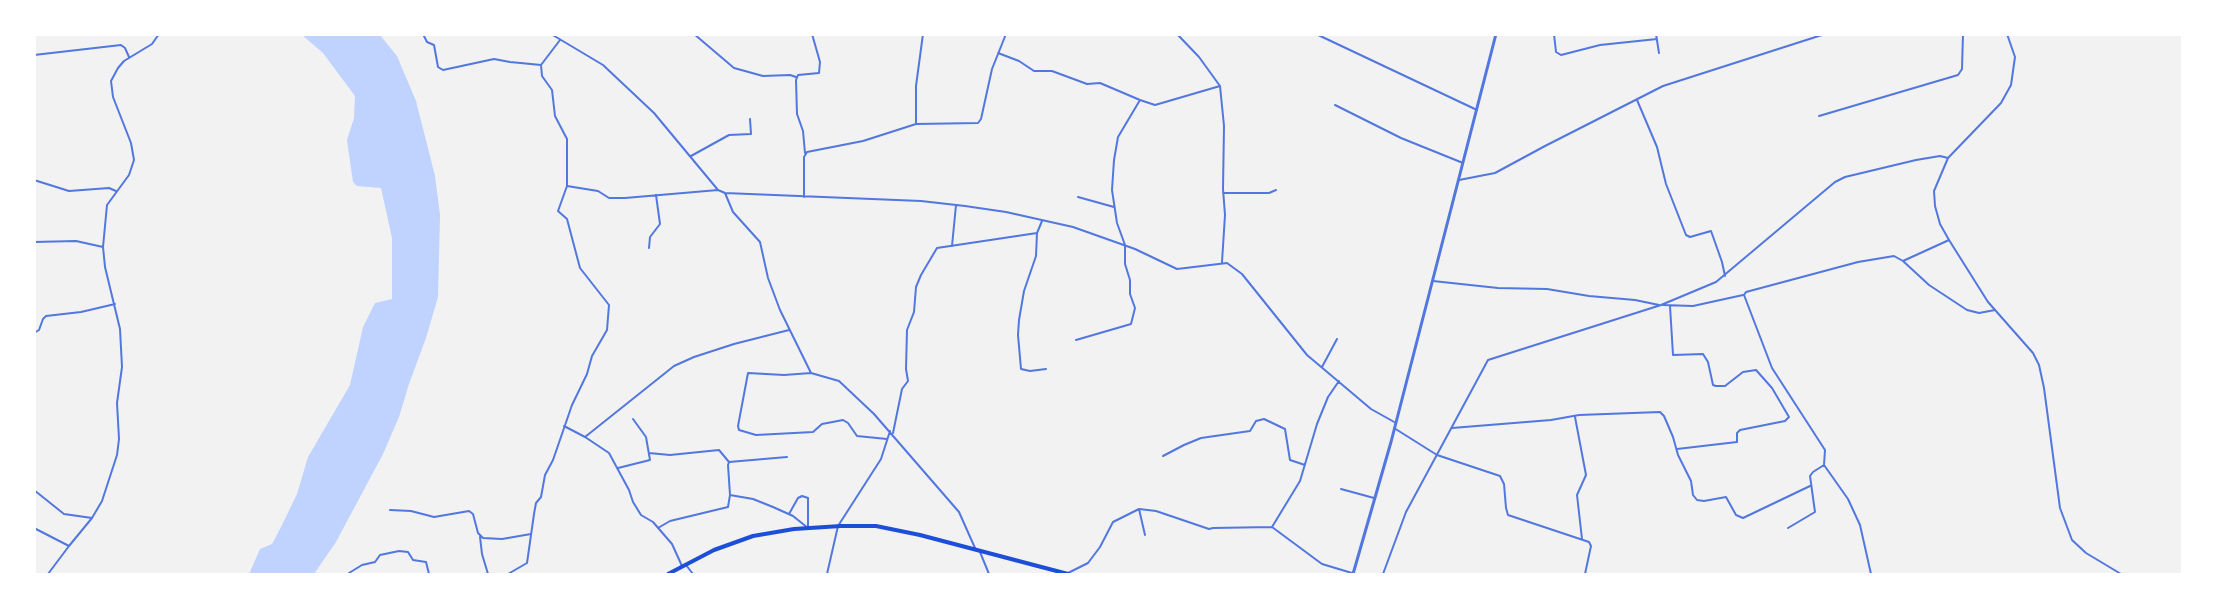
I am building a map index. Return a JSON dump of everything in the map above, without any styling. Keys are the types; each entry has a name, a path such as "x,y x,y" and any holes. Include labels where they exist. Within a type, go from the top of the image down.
{"highway":[{"path":"668,574 714,550 753,536 808,528 876,526 920,535 1066,574"}],"street":[{"path":"48,574 92,518 104,495 118,447 117,404 122,367 121,342 103,247 107,205 129,175 134,160 131,143 113,97 111,81 118,68 129,57 152,44 159,34"},
{"path":"423,34 427,42 434,45 438,67 443,70 494,59 541,65"},
{"path":"551,34 603,65 654,113 718,190 724,194 733,212 760,242 768,278 789,330 812,373"},
{"path":"694,34 734,69 763,76 790,75 796,77 819,73 820,62 812,34"},
{"path":"916,124 915,93 923,34"},
{"path":"805,153 863,141 916,124 973,124 980,121 989,80 1006,34"},
{"path":"1177,34 1199,57 1220,86 1224,126 1225,219 1222,262"},
{"path":"1316,34 1477,110"},
{"path":"1066,574 1088,563 1100,547 1113,522 1139,509 1155,511 1209,530 1213,528 1272,527 1322,564 1354,574 1396,423 1496,34"},
{"path":"1554,34 1556,52 1561,55 1600,45 1656,37 1659,53"},
{"path":"1459,180 1496,173 1669,83 1825,34"},
{"path":"1819,116 1958,75 1962,69 1963,34"},
{"path":"2007,34 2015,60 2013,81 2008,93 1996,109 1948,158 1934,191 1934,198 1940,224 1949,240 1995,310 2033,352 2042,372 2060,508 2066,527 2076,545 2121,574"},
{"path":"508,574 527,563 536,503 541,497 545,475 587,374 592,356 606,330 609,305 580,268 567,219 558,211 567,186 567,139 555,116 552,90 542,76 541,65 560,40"},
{"path":"34,55 121,45 129,57"},
{"path":"998,53 1019,61 1034,71 1052,71 1087,84 1100,82 1155,105 1220,86"},
{"path":"796,77 796,114 803,131 805,153 804,198"},
{"path":"1636,99 1657,147 1664,178 1686,235 1690,237 1711,231 1725,276"},
{"path":"1076,340 1131,324 1135,308 1125,264 1125,245 1114,207 1113,160 1118,137 1140,100"},
{"path":"1335,105 1401,138 1463,163"},
{"path":"691,156 729,135 751,134 750,119"},
{"path":"1383,574 1407,512 1482,370 1491,359 1662,305 1698,291 1725,276 1835,182 1845,177 1916,160 1940,156 1948,158"},
{"path":"34,180 69,191 109,188 116,191"},
{"path":"567,186 598,191 609,198 718,190"},
{"path":"1223,193 1269,193 1276,190"},
{"path":"724,194 921,201 956,205 1006,212 1073,227 1125,245 1177,269 1227,262 1242,274 1307,355 1371,409 1396,423"},
{"path":"649,248 650,237 660,224 656,195"},
{"path":"1078,197 1114,207"},
{"path":"951,246 956,205"},
{"path":"1042,221 1037,233 1036,256 1024,291 1018,320 1018,335 1021,369 1030,371 1046,369"},
{"path":"827,574 838,526 882,459 903,389 908,381 907,330 914,312 916,287 937,248 1037,233"},
{"path":"1903,261 1949,240"},
{"path":"34,242 76,241 103,247"},
{"path":"1433,281 1498,288 1547,289 1589,296 1641,300 1670,306 1693,306 1744,295 1746,292 1858,262 1898,256 1929,285 1967,310 1979,313 1995,310"},
{"path":"1744,295 1772,368 1825,450 1824,465 1848,499 1860,525 1871,574"},
{"path":"34,333 39,330 46,316 81,312 115,303"},
{"path":"1670,306 1673,355 1702,353 1708,362 1713,384 1716,386 1725,386 1743,372 1756,370 1772,388 1789,417 1785,421 1740,430 1737,433 1737,442 1677,449"},
{"path":"585,436 674,366 734,344 789,330"},
{"path":"1322,367 1337,339"},
{"path":"887,439 857,436 849,423 843,420 822,424 813,432 756,435 739,430 748,373 784,375 812,373 838,381 855,395 891,432 959,512 989,574"},
{"path":"1272,527 1294,494 1323,410 1339,381"},
{"path":"1452,428 1660,412 1664,416 1691,481 1694,498 1704,501 1726,496 1736,515 1741,518 1810,486"},
{"path":"1575,417 1586,476 1576,495 1582,540"},
{"path":"618,469 649,461 646,437 633,419"},
{"path":"1163,456 1201,438 1250,431 1256,421 1264,419 1285,429 1290,460 1305,465"},
{"path":"564,426 585,436 609,453 641,515 653,522 672,544 683,565 693,574"},
{"path":"1394,428 1437,455 1500,476 1504,484 1508,515 1589,542 1591,546 1586,574"},
{"path":"649,453 682,454 719,450 729,462 730,495 729,505 725,509 670,521 658,528"},
{"path":"729,462 787,457"},
{"path":"1788,528 1815,512 1810,486 1811,474 1824,465"},
{"path":"1341,489 1374,498"},
{"path":"34,490 64,514 92,518"},
{"path":"730,495 764,502 789,514 808,528"},
{"path":"789,514 798,498 802,496 808,498 808,528"},
{"path":"1139,509 1145,535"},
{"path":"390,510 411,511 434,517 471,511 480,537 488,574"},
{"path":"34,528 69,546"},
{"path":"480,537 502,539 531,534"},
{"path":"349,573 362,565 376,561 380,555 399,551 408,552 413,560 426,562 429,574"}],"water":[{"path":"302,35 380,35 397,56 416,101 435,176 440,215 438,297 399,417 383,454 336,542 314,574 249,574 260,549 272,544 297,494 308,457 350,385 363,327 375,303 392,299 392,238 381,188 357,186 353,182 347,140 354,118 355,96 323,53"}]}
